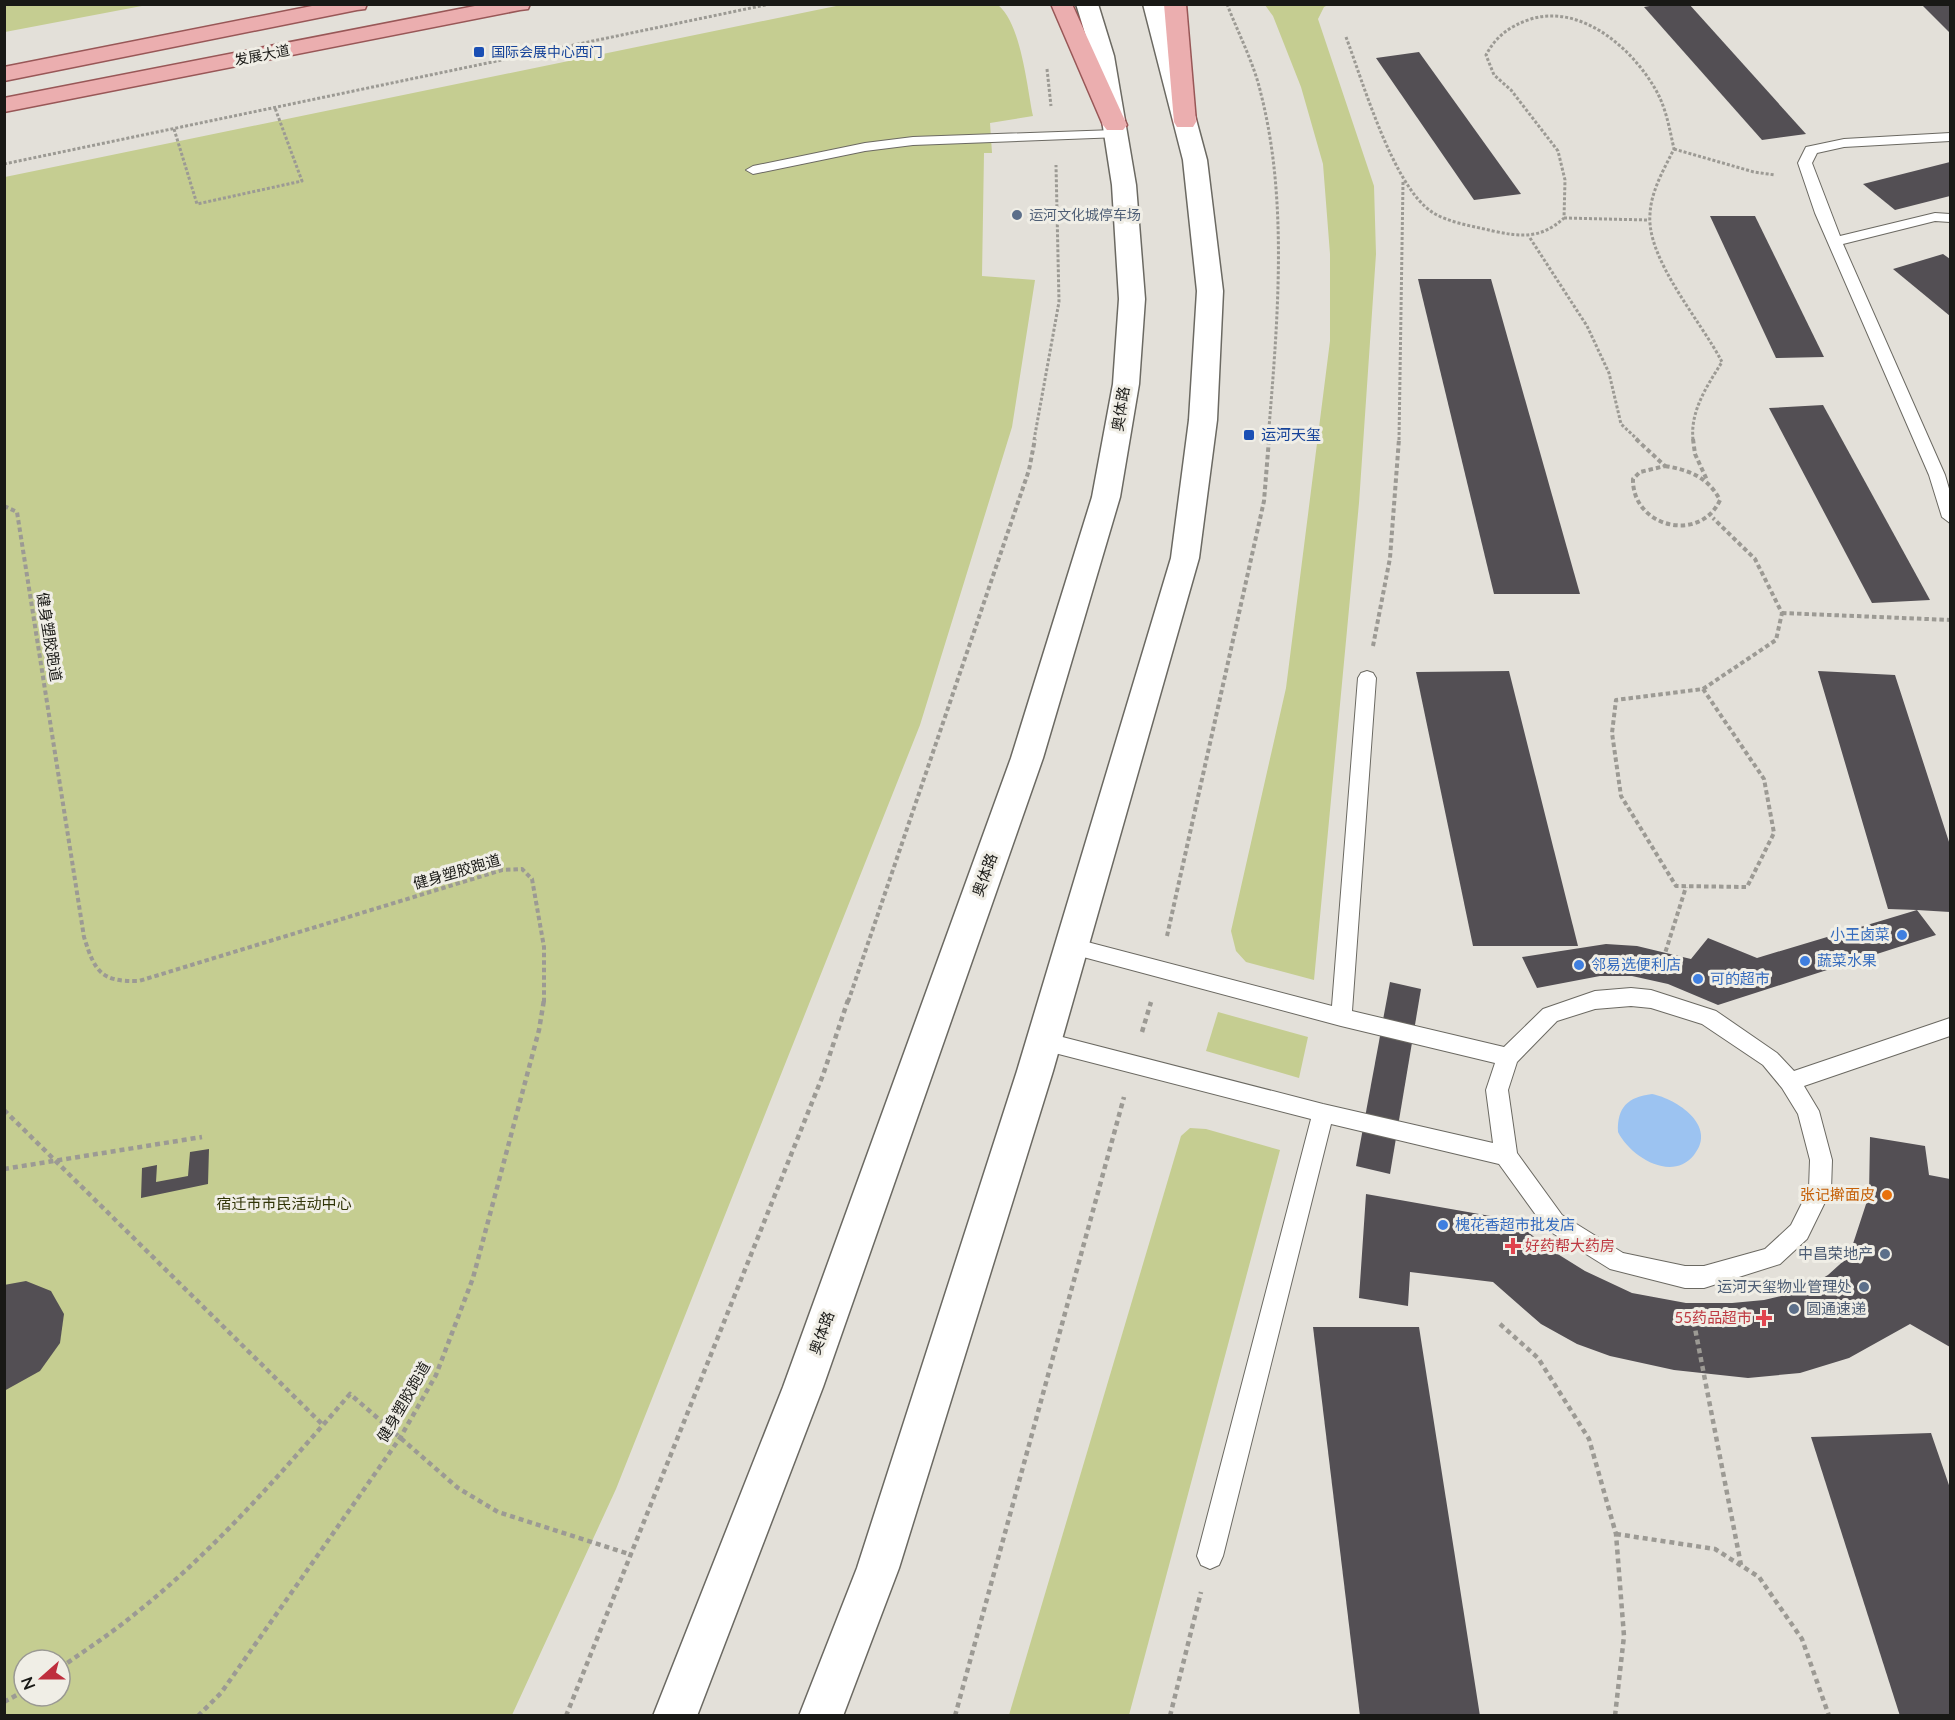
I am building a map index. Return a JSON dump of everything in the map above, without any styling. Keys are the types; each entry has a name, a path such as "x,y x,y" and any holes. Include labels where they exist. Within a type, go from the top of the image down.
{"main road":[{"path":"4,74 357,4"},
{"name":"发展大道","path":"4,105 520,4"},
{"path":"1061,4 1115,130"},
{"name":"奥体路","path":"675,1716 803,1386 1027,758 1106,497 1126,384 1132,299 1124,184 1103,56 1087,4"},
{"path":"821,1716 878,1568 1072,946 1185,558 1203,420 1210,291 1195,160 1154,4"},
{"path":"1175,4 1185,122"}],"lane":[{"path":"753,170 891,143 1115,130"},
{"path":"1950,137 1844,143 1811,150 1805,163 1835,242 1937,475 1950,517"},
{"path":"1835,242 1935,217 1950,218"},
{"path":"1341,1017 1367,678"},
{"path":"1072,946 1341,1017 1508,1057"},
{"path":"1631,997 1651,999 1709,1017 1770,1059 1790,1082 1808,1111 1821,1160 1820,1190 1798,1232 1772,1257 1704,1277 1685,1277 1618,1262 1554,1222 1506,1156 1497,1090 1508,1057 1550,1015 1596,1000 1631,997"},
{"path":"1790,1082 1950,1027"},
{"path":"1043,1041 1323,1113 1506,1156"},
{"path":"1210,1556 1323,1113"}],"path":[{"path":"4,164 770,4"},
{"path":"955,1716 1160,970 1265,489 1274,363 1278,195 1261,93 1227,4"},
{"path":"1346,37 1403,181 1430,212 1483,229 1530,238 1551,232 1564,218 1565,180 1558,151 1511,90 1494,75 1486,55 1494,40 1519,24 1536,18 1581,20 1612,43 1640,72 1658,95 1674,149 1661,171 1650,198 1648,220 1651,243 1669,278 1711,336 1722,362 1706,387 1692,423 1693,446 1707,480"},
{"path":"566,1716 823,1075 1029,470 1059,302 1054,135 1047,66"},
{"path":"174,129 197,204 302,181 275,108"},
{"path":"1674,149 1754,172 1811,180"},
{"path":"1367,678 1390,558 1398,470 1403,181"},
{"path":"1564,218 1648,220"},
{"path":"1530,238 1604,354 1618,397 1621,424 1665,466"},
{"path":"1665,466 1680,468 1707,480 1716,489 1720,500 1719,509 1713,518 1690,525 1676,525 1648,515 1638,507 1632,497 1633,479 1640,472 1665,466"},
{"name":"健身塑胶跑道","path":"4,506 16,512 84,937 92,963 102,978 118,983 139,981 502,870 522,869 532,879 544,947 544,1000 539,1030 473,1278 436,1375 400,1438 221,1693 198,1716"},
{"path":"1703,689 1764,779 1774,833 1747,887 1676,886 1621,796 1612,733 1616,700 1703,689 1776,640 1782,613 1755,559 1713,518"},
{"path":"1782,613 1950,620"},
{"path":"1651,999 1686,887"},
{"path":"4,1110 323,1425"},
{"path":"4,1169 202,1137"},
{"path":"1685,1277 1741,1566"},
{"path":"1500,1324 1538,1358 1589,1439 1616,1534 1624,1636 1615,1716"},
{"path":"72,1660 132,1617 206,1549 274,1481 350,1394 458,1488 498,1512 632,1555"},
{"path":"1616,1534 1715,1549 1760,1577 1802,1639 1829,1716"},
{"path":"1170,1716 1210,1556"}],"green space":[{"path":"5,4 147,4 147,5 5,32"},
{"name":"宿迁市市民活动中心","path":"841,5 998,5 1006,14 1018,40 1033,116 990,123 992,153 984,153 982,276 1035,280 1012,427 920,725 616,1489 512,1715 5,1715 5,177"},
{"path":"1265,5 1328,5 1324,7 1318,19 1374,186 1376,254 1359,503 1314,980 1246,962 1236,951 1231,931 1286,688 1330,341 1330,254 1323,164 1301,87 1273,16"},
{"path":"1218,1012 1308,1037 1299,1078 1206,1051"},
{"path":"1190,1128 1206,1129 1280,1150 1129,1715 1009,1715 1181,1136"}],"water":[{"path":"1652,1094 1683,1108 1698,1124 1701,1134 1700,1144 1694,1155 1685,1163 1674,1167 1652,1163 1632,1150 1618,1132 1620,1116 1626,1105 1636,1098"}],"building":[{"path":"1661,4 1689,4 1806,134 1762,140 1644,7"},
{"path":"1921,4 1950,4 1950,33"},
{"path":"1419,52 1521,194 1474,200 1376,58"},
{"path":"1950,162 1950,196 1895,210 1863,184"},
{"path":"1710,216 1755,216 1824,357 1776,358"},
{"path":"1943,254 1950,259 1950,316 1893,269"},
{"path":"1418,279 1491,279 1580,594 1494,594"},
{"path":"1823,405 1930,600 1872,603 1769,408"},
{"path":"1509,671 1578,946 1473,946 1416,672"},
{"path":"1818,671 1895,675 1950,845 1950,912 1888,909"},
{"path":"1917,910 1936,935 1718,1005 1668,984 1632,976 1600,976 1537,988 1522,957 1606,944 1637,946 1691,959 1708,938 1757,958"},
{"path":"1390,982 1421,989 1390,1174 1356,1166"},
{"path":"1870,1137 1925,1146 1929,1175 1950,1179 1950,1347 1910,1324 1849,1358 1800,1373 1748,1378 1674,1370 1610,1356 1577,1344 1541,1324 1493,1282 1410,1272 1408,1306 1359,1298 1366,1194 1513,1220 1548,1248 1585,1271 1632,1293 1686,1303 1732,1303 1764,1300 1799,1292 1828,1275 1849,1256 1869,1195"},
{"path":"209,1149 208,1184 141,1198 142,1168 157,1165 156,1182 188,1176 190,1152"},
{"path":"26,1281 51,1291 64,1314 60,1343 40,1371 4,1391 4,1285"},
{"path":"1313,1327 1419,1327 1480,1716 1360,1716"},
{"path":"1931,1433 1950,1488 1950,1716 1900,1716 1811,1437"}],"place":[{"name":"国际会展中心西门","path":"479,52"},
{"name":"运河文化城停车场","path":"1017,215"},
{"name":"运河天玺","path":"1249,435"},
{"name":"小王卤菜","path":"1902,935"},
{"name":"蔬菜水果","path":"1805,961"},
{"name":"邻易选便利店","path":"1579,965"},
{"name":"可的超市","path":"1698,979"},
{"name":"张记擀面皮","path":"1887,1195"},
{"name":"槐花香超市批发店","path":"1443,1225"},
{"name":"好药帮大药房","path":"1513,1246"},
{"name":"中昌荣地产","path":"1885,1254"},
{"name":"运河天玺物业管理处","path":"1864,1287"},
{"name":"圆通速递","path":"1794,1309"},
{"name":"55药品超市","path":"1764,1318"}]}
